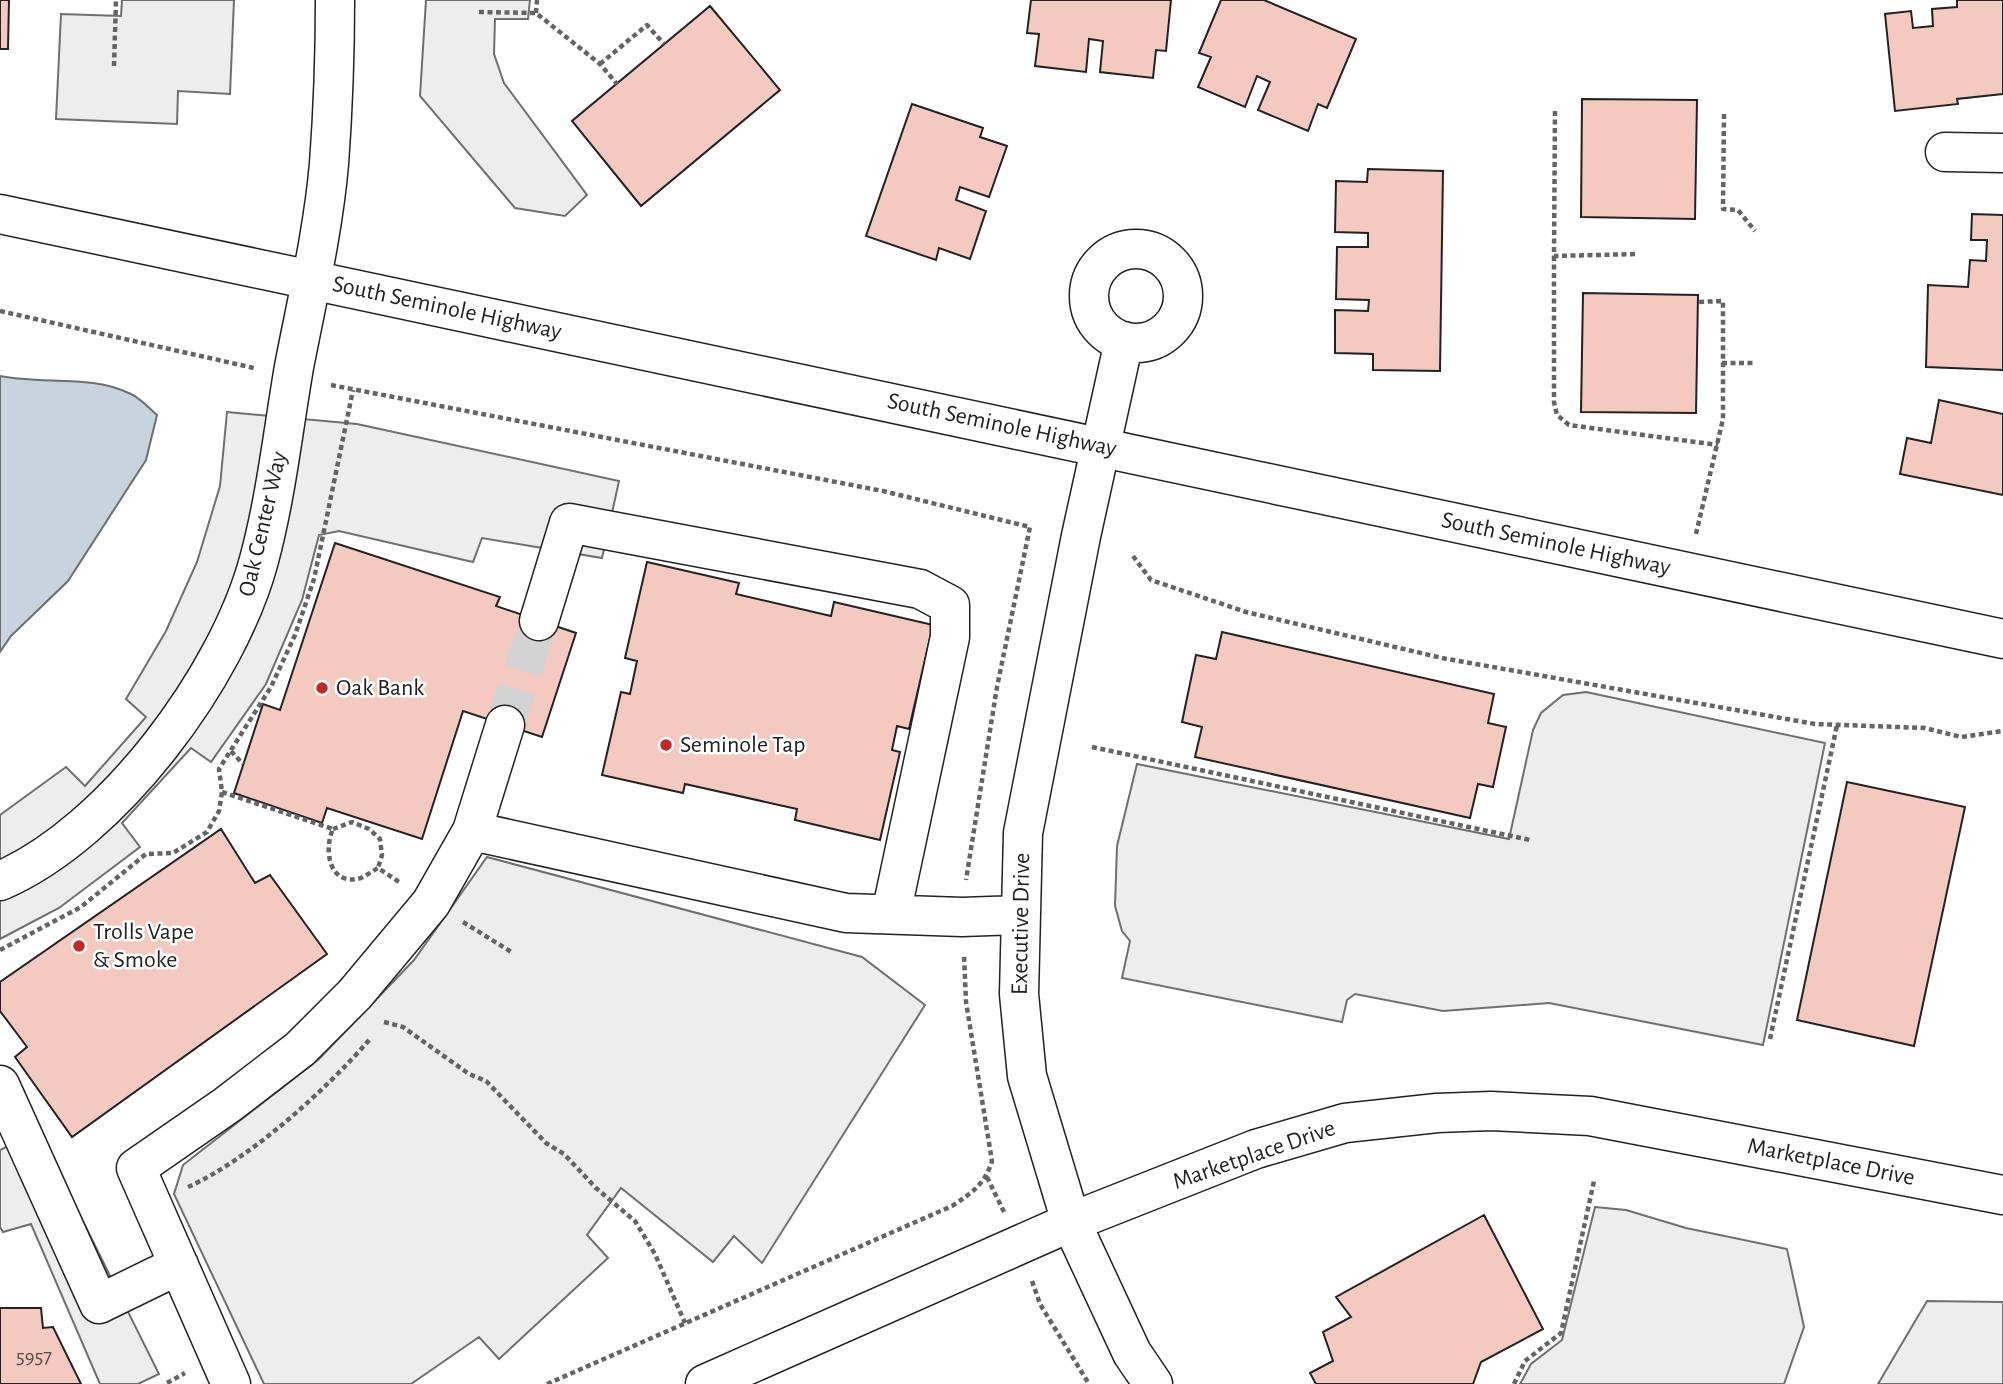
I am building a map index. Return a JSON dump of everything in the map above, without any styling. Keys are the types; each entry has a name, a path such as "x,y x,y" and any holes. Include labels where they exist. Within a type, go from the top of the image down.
{"street":[{"name":"Oak Center Way","path":"0,881 54,848 94,816 176,724 218,663 242,611 259,560 280,463 329,166 335,0"},
{"path":"1945,152 2003,153"},
{"name":"South Seminole Highway","path":"0,214 2003,639"},
{"name":"Executive Drive","path":"1124,341 1023,833 1018,994 1027,1076 1071,1223 1132,1353 1153,1384"},
{"path":"538,621 569,523 920,589 950,605 950,637 891,914"},
{"path":"231,1384 136,1168 227,1105 300,1049 372,976 431,903 472,831 505,725"},
{"path":"472,831 846,913 962,917 1019,915"},
{"path":"0,1084 99,1304 179,1265"},
{"name":"Marketplace Drive","path":"705,1384 1071,1223 1256,1149 1345,1123 1437,1113 1491,1111 1590,1116 2003,1195"}],"path":[{"path":"114,66 116,0"},
{"path":"536,13 537,0"},
{"path":"479,12 536,13 600,64 617,84"},
{"path":"600,64 647,24 664,44"},
{"path":"1555,111 1553,402 1556,415 1569,425 1717,445"},
{"path":"1724,114 1723,209 1738,210 1755,231"},
{"path":"1553,256 1638,254"},
{"path":"1686,572 1723,419 1723,301 1698,302"},
{"path":"0,312 268,371"},
{"path":"1722,363 1753,363"},
{"path":"320,383 883,491 1030,527 970,839 962,917 966,1002 992,1161 987,1177 978,1189 952,1206 547,1384"},
{"path":"1133,556 1151,580 1245,611 1443,658 1837,725 1924,728 1961,737 2003,731"},
{"path":"1770,1039 1837,725"},
{"path":"1092,747 1530,840"},
{"path":"231,751 243,764"},
{"path":"222,792 333,829 352,822 369,829 380,839 382,855 378,868 357,879 342,877 330,864 327,842 333,829"},
{"path":"378,868 513,953"},
{"path":"384,1022 403,1027 469,1074 486,1081 546,1143 564,1154 596,1188 635,1221 655,1254 685,1323"},
{"path":"1514,1384 1525,1361 1560,1334 1594,1181"}],"shaded area":[{"path":"122,0 234,0 230,94 178,91 177,124 56,119 61,14 121,16"},
{"path":"426,0 530,0 528,19 495,19 494,54 504,83 587,195 565,216 515,208 420,96"},
{"path":"0,376 100,384 134,396 157,415 146,460 68,581 11,636 0,652"},
{"path":"227,412 357,424 619,481 602,558 482,538 473,562 339,531 319,535 302,600 266,684 211,762 191,748 122,823 140,847 59,908 0,939 0,815 66,767 85,786 146,717 126,699 166,631 197,562 220,486"},
{"path":"1586,692 1825,743 1763,1045 1549,1003 1443,1011 1355,994 1347,1000 1342,1022 1122,978 1130,941 1122,931 1115,906 1117,846 1137,764 1509,839 1533,730 1541,713 1563,695"},
{"path":"487,857 862,957 925,1005 762,1263 734,1236 713,1262 621,1188 587,1235 608,1258 499,1359 479,1337 411,1384 264,1384 174,1194 183,1165 319,1059 414,960"},
{"path":"38,1131 159,1374 138,1384 100,1384 31,1224 3,1232 0,1227 0,1150"},
{"path":"1595,1207 1626,1210 1686,1228 1787,1249 1804,1327 1784,1384 1520,1384 1531,1364 1562,1340"},
{"path":"1927,1301 2003,1302 2003,1384 1878,1384"}],"building":[{"path":"0,0 9,0 8,49 0,49"},
{"path":"1031,0 1171,0 1166,51 1156,50 1153,78 1100,72 1103,41 1089,39 1086,72 1035,66 1039,34 1027,33"},
{"path":"1221,0 1264,0 1356,39 1327,108 1318,104 1308,131 1258,110 1270,82 1257,76 1245,107 1198,87 1211,57 1199,53"},
{"path":"1957,0 2003,0 2003,94 1957,99 1958,104 1895,111 1885,14 1911,11 1913,28 1933,26 1932,9 1957,7"},
{"path":"710,6 780,90 641,206 572,121"},
{"path":"1582,99 1697,100 1695,219 1581,217"},
{"path":"912,104 983,128 980,137 1007,146 989,197 960,187 956,200 986,211 970,259 939,248 936,260 866,236"},
{"path":"1368,169 1443,171 1440,371 1373,370 1373,354 1335,353 1335,310 1368,311 1369,300 1336,299 1337,247 1368,247 1368,233 1335,232 1336,181 1367,182"},
{"path":"1972,214 2003,215 2003,370 1926,367 1928,285 1968,287 1970,260 1986,261 1987,240 1971,240"},
{"path":"1583,293 1698,295 1696,413 1581,412"},
{"path":"1939,400 2003,414 2003,495 1900,474 1907,438 1931,443"},
{"path":"335,543 500,597 496,606 576,633 542,737 463,711 422,839 327,808 322,823 234,793 263,704 280,710"},
{"path":"647,562 739,583 736,594 831,616 834,602 933,625 909,729 897,726 892,750 900,752 880,840 795,820 797,809 685,784 683,793 602,775 621,692 630,694 637,661 625,658"},
{"path":"1222,632 1494,694 1488,723 1506,727 1493,787 1478,784 1470,818 1195,757 1202,727 1182,722 1196,655 1216,659"},
{"path":"1847,782 1965,807 1914,1046 1797,1020"},
{"path":"221,829 255,883 270,875 327,954 72,1137 15,1057 27,1047 0,1011 0,982"},
{"path":"1484,1215 1543,1329 1481,1362 1473,1384 1316,1384 1310,1373 1333,1361 1323,1332 1351,1317 1336,1297"},
{"path":"0,1308 41,1308 43,1328 53,1327 81,1384 0,1384"}],"tunnel":[{"path":"505,725 539,621"}],"place":[{"name":"Oak Bank","path":"322,688"},
{"name":"Seminole Tap","path":"666,745"},
{"name":"Trolls Vape & Smoke","path":"79,946"}]}
